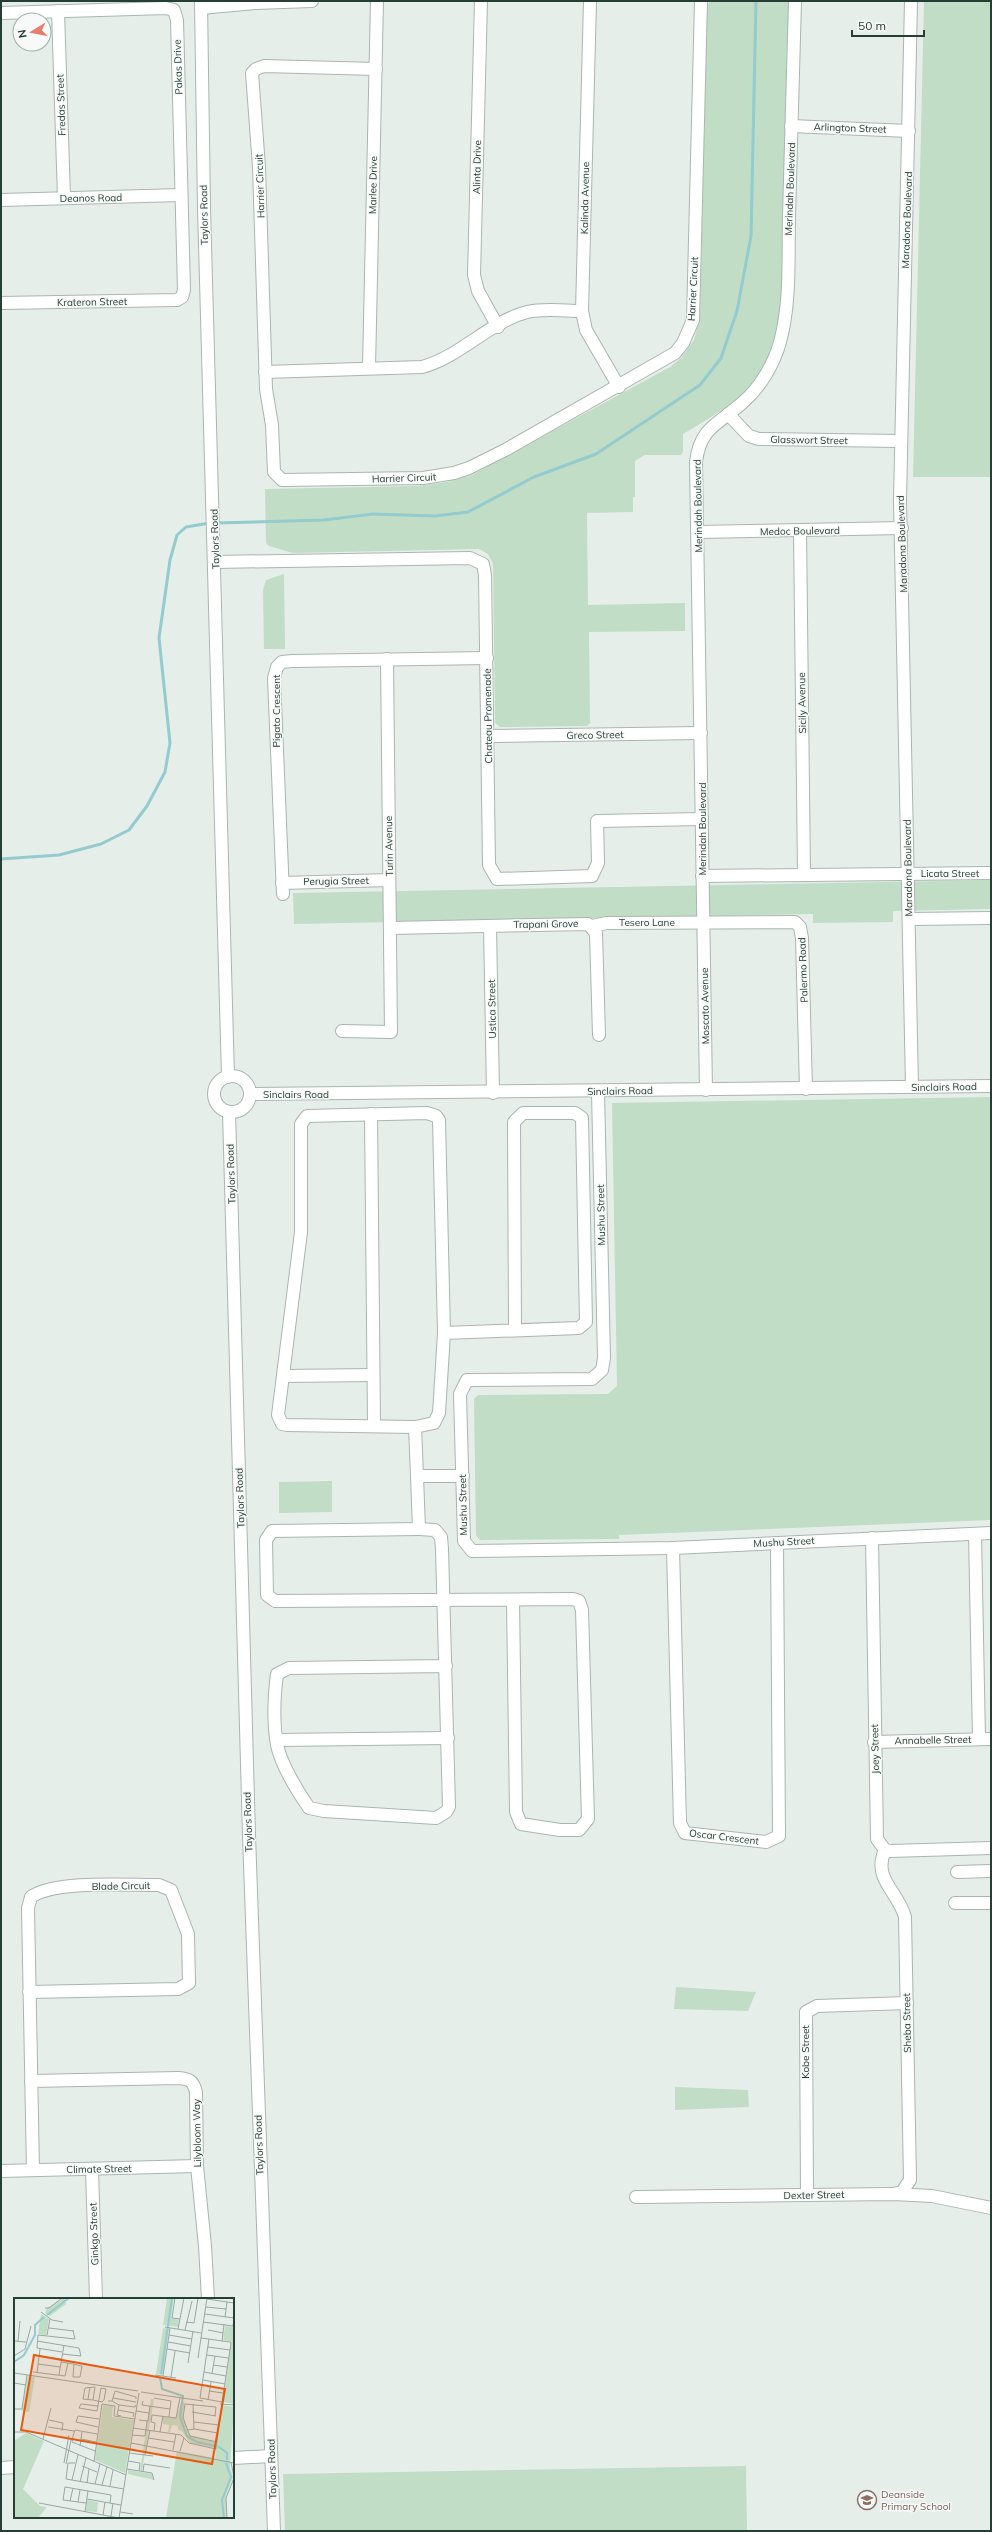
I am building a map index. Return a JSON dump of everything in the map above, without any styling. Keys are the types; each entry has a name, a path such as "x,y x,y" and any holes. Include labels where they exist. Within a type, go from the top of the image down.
{"street":[{"path":"201,5 250,2 312,1"},
{"name":"Marlee Drive","path":"369,368 377,1"},
{"name":"Alinta Drive","path":"481,1 474,275 478,291 498,327"},
{"name":"Kalinda Avenue","path":"590,1 582,312 586,330 619,387"},
{"name":"Harrier Circuit","path":"376,69 264,66 256,69 252,73 259,167 265,372 274,472 278,478 288,480 423,478 454,473 487,460 619,387 675,353 683,344 693,320 701,1"},
{"name":"Merindah Boulevard","path":"703,922 696,462 699,443 708,430 743,403 764,378 780,342 787,292 795,1"},
{"name":"Maradona Boulevard","path":"911,1 909,131 900,441 912,1087"},
{"name":"Taylors Road","path":"201,5 204,208 216,562 228,1077"},
{"name":"Pakas Drive","path":"1,13 166,8 174,10 177,20 184,290 182,297"},
{"name":"Fredas Street","path":"58,11 64,198"},
{"name":"Arlington Street","path":"792,126 909,131"},
{"name":"Deanos Road","path":"1,200 181,195"},
{"name":"Krateron Street","path":"1,303 177,300 182,297"},
{"path":"265,372 413,368 430,365 519,315 533,311 582,312"},
{"name":"Glasswort Street","path":"728,414 749,436 759,439 900,441"},
{"name":"Medoc Boulevard","path":"698,532 902,528"},
{"name":"Sicily Avenue","path":"800,531 804,875"},
{"name":"Chateau Promenade","path":"216,562 478,560 483,564 485,575 489,736 489,865 497,879 592,876 598,863 597,821 702,819"},
{"name":"Pigato Crescent","path":"282,889 274,678 277,667 286,661 487,658"},
{"name":"Turin Avenue","path":"342,1031 391,1032 387,659"},
{"name":"Greco Street","path":"489,736 701,733"},
{"name":"Licata Street","path":"702,876 991,873"},
{"name":"Perugia Street","path":"282,889 389,880"},
{"path":"909,919 991,918"},
{"name":"Tesero Lane","path":"592,926 607,923 703,922"},
{"name":"Palermo Road","path":"703,922 795,922 800,927 806,1089"},
{"name":"Moscato Avenue","path":"703,922 706,1090"},
{"name":"Trapani Grove","path":"390,928 588,924 592,926 596,932 599,1035"},
{"name":"Ustica Street","path":"490,926 493,1093"},
{"path":"228,1077 241,1079 248,1088 250,1094 248,1100 241,1109 230,1112 220,1108 214,1094 218,1083 228,1077"},
{"name":"Sinclairs Road","path":"250,1094 598,1092 991,1086"},
{"name":"Mushu Street","path":"598,1092 604,1358 602,1370 592,1379 467,1380 460,1394 462,1476 464,1541 472,1551 673,1548 991,1533"},
{"name":"Taylors Road","path":"230,1112 248,1828 274,2531"},
{"path":"427,1113 436,1116 439,1120 444,1333 438,1418 428,1425 415,1427 374,1424 282,1424 279,1420 277,1409 283,1376 302,1217 301,1124 303,1119 312,1115 371,1114 427,1113"},
{"path":"444,1333 579,1328 586,1322 582,1118 574,1113 523,1114 514,1122 515,1330"},
{"path":"371,1114 372,1375 374,1424"},
{"path":"283,1376 372,1375"},
{"path":"415,1427 419,1529"},
{"path":"417,1476 462,1476"},
{"path":"446,1666 289,1668 277,1674 274,1692 277,1740 284,1761 309,1808 324,1811 436,1818 446,1812 449,1807 446,1666 444,1599 441,1537 435,1530 419,1529 272,1531 266,1540 267,1595 275,1601 444,1599 573,1599 579,1601 582,1610 588,1819 579,1830 560,1830 521,1824 516,1812 513,1600"},
{"path":"975,1534 985,1739"},
{"name":"Joey Street","path":"872,1538 874,1742 877,1839 885,1850"},
{"name":"Oscar Crescent","path":"673,1548 680,1823 685,1834 766,1842 779,1836 777,1543"},
{"path":"277,1740 448,1738"},
{"name":"Annabelle Street","path":"874,1742 985,1739"},
{"path":"885,1850 958,1851 991,1848"},
{"name":"Sheba Street","path":"885,1850 880,1860 880,1871 903,1909 905,1917 910,2180 902,2192 893,2194"},
{"path":"957,1872 991,1871"},
{"name":"Blade Circuit","path":"29,1992 178,1989 189,1983 188,1934 171,1890 159,1885 78,1886 40,1891 30,1897 28,1908 29,1992 33,2170"},
{"path":"955,1903 991,1903"},
{"name":"Kobe Street","path":"807,2195 806,2012 817,2006 907,2003"},
{"name":"Lilybloom Way","path":"31,2081 189,2079 194,2083 196,2092 197,2166 205,2246 208,2298"},
{"name":"Climate Street","path":"1,2171 197,2166"},
{"name":"Ginkgo Street","path":"92,2169 96,2298"},
{"name":"Dexter Street","path":"636,2197 893,2194 932,2196 991,2208"},
{"path":"234,2458 271,2456"},
{"path":"1,2468 14,2467"}],"green space":[{"path":"711,1 789,2 782,313 776,337 769,356 760,373 749,387 737,399 704,422 683,434 683,452 681,455 645,455 635,461 635,497 633,497 633,512 587,513 588,605 685,603 685,631 589,632 590,723 587,726 500,727 495,723 493,564 488,554 479,549 293,553 269,546 266,543 265,489 417,486 447,482 472,475 670,367 680,359 694,340 700,316 707,5"},
{"path":"924,1 991,1 991,477 913,477"},
{"path":"284,574 285,649 264,649 263,590 266,580"},
{"path":"991,880 991,909 893,911 893,922 813,923 813,914 294,924 293,893"},
{"path":"991,1097 991,1520 619,1535 619,1539 480,1540 476,1535 474,1399 478,1395 608,1394 617,1386 612,1103"},
{"path":"332,1481 332,1512 279,1513 279,1482"},
{"path":"676,1987 756,1992 748,2011 674,2009"},
{"path":"675,2087 748,2090 749,2107 675,2110"},
{"path":"746,2466 747,2531 285,2531 283,2474"}],"waterway":[{"path":"216,523 324,520 373,514 435,516 468,512 534,477 596,454 700,385 721,358 737,311 751,236 756,1"},
{"path":"1,859 59,855 101,844 129,830 147,806 165,772 170,743 159,638 170,560 177,535 186,527 210,523"}],"place":[{"name":"Deanside Primary School","path":"867,2500"}]}
